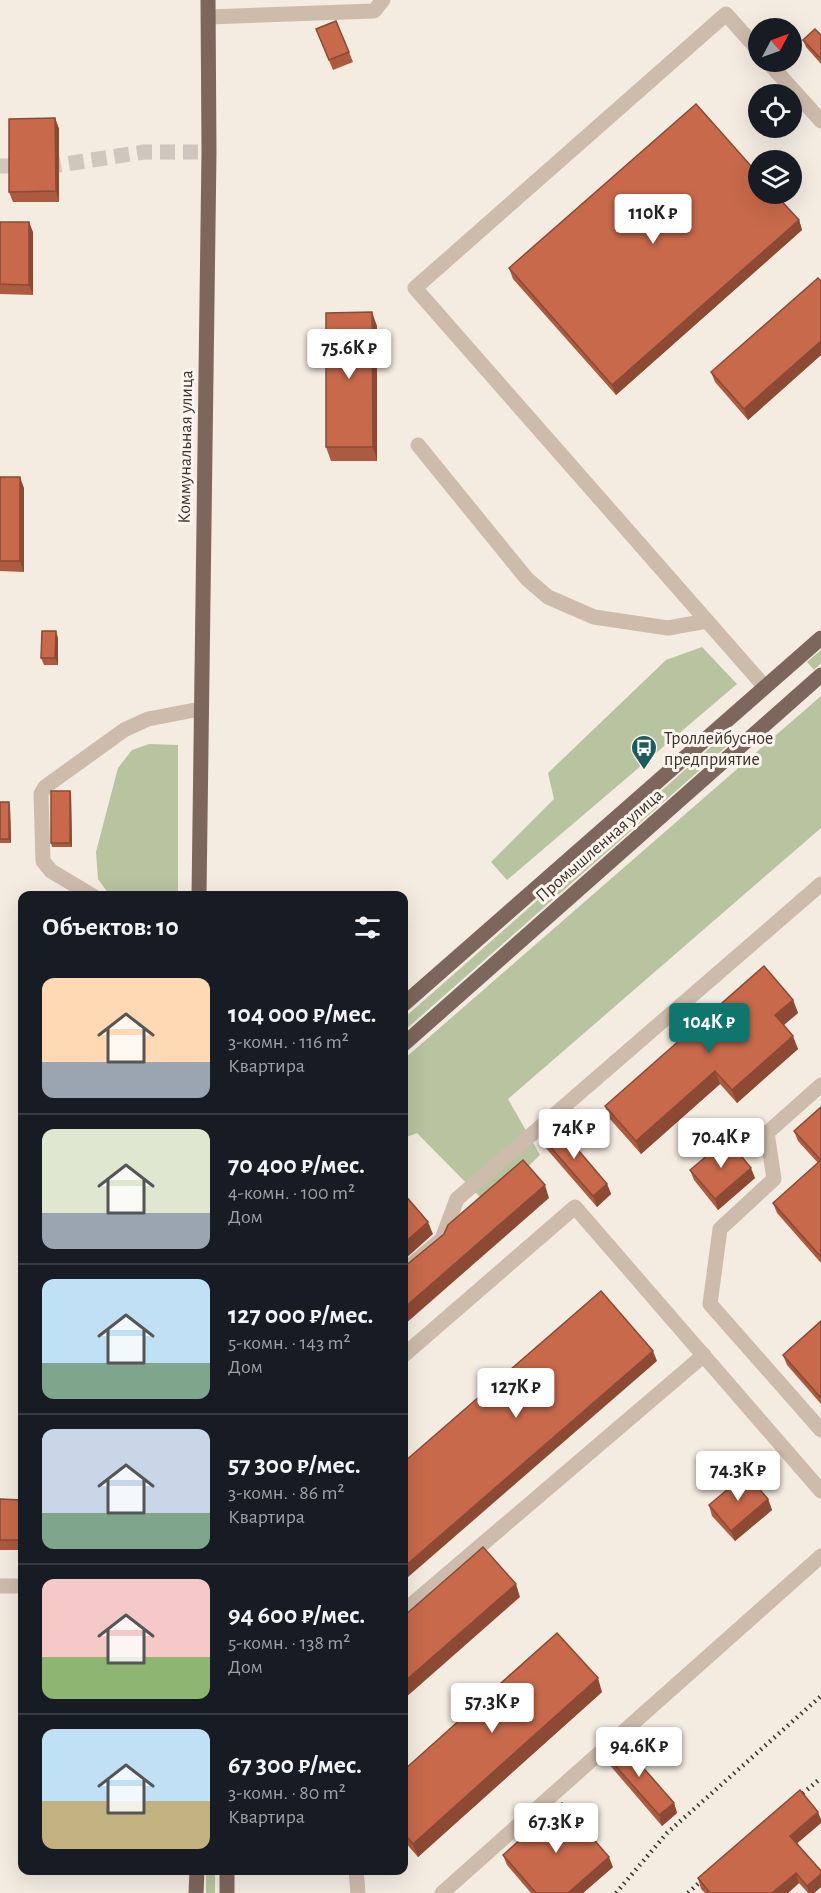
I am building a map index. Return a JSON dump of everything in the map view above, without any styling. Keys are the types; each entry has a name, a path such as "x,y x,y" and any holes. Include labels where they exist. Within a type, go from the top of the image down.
{"main road":[{"name":"Коммунальная улица","path":"199,891 208,0"},
{"name":"Промышленная улица","path":"408,1000 821,638"},
{"name":"Промышленная улица","path":"408,1040 821,675"},
{"path":"765,687 784,708"},
{"path":"196,1875 196,1893"},
{"path":"226,1893 227,1875"}],"street":[{"path":"208,17 374,11 383,0"},
{"path":"748,39 726,14 415,288 765,687"},
{"path":"777,72 821,121"},
{"path":"418,445 527,579 548,597 604,619 668,628 707,621"},
{"path":"85,891 51,871 43,861 41,794 45,787 124,730 148,719 200,709"},
{"path":"408,1268 442,1239 457,1199 821,884"},
{"path":"821,1085 766,1133 774,1179 720,1229 710,1304 821,1430"},
{"path":"408,1352 575,1207 821,1491"},
{"path":"408,1608 704,1355"},
{"path":"442,1893 821,1556"},
{"path":"0,1586 18,1586"},
{"path":"356,1875 358,1893"}],"green space":[{"path":"702,647 737,684 507,880 491,862 554,799 548,773 666,660"},
{"path":"821,650 821,663 814,670 807,662"},
{"path":"821,696 821,828 508,1099 540,1155 488,1205 417,1133 408,1136 408,1056"},
{"path":"729,731 736,738 408,1027 408,1014"},
{"path":"149,744 178,745 178,891 107,891 98,879 96,852 118,768 132,750"},
{"path":"206,1875 215,1875 215,1893 206,1893"}],"building":[{"path":"336,21 349,52 329,60 316,29"},
{"path":"815,29 821,35 821,59 803,40"},
{"path":"696,104 748,163 748,204 784,204 799,220 612,385 509,268"},
{"path":"55,118 56,191 9,192 9,119"},
{"path":"0,222 29,222 29,285 0,284"},
{"path":"818,278 821,281 821,341 744,409 711,372"},
{"path":"372,312 373,447 326,447 326,313"},
{"path":"0,477 20,477 20,561 0,561"},
{"path":"42,631 56,631 55,658 41,658"},
{"path":"51,791 70,791 70,843 51,843"},
{"path":"0,802 9,802 9,839 0,839"},
{"path":"764,966 793,1000 775,1015 793,1036 732,1090 715,1071 636,1141 605,1106"},
{"path":"821,1107 821,1160 794,1131"},
{"path":"556,1124 607,1184 593,1196 541,1136"},
{"path":"727,1139 751,1168 715,1199 690,1170"},
{"path":"523,1160 545,1185 408,1305 408,1264 444,1234 448,1225"},
{"path":"821,1160 821,1257 773,1203"},
{"path":"408,1199 428,1222 408,1240"},
{"path":"601,1291 653,1351 408,1564 408,1459"},
{"path":"821,1321 821,1398 783,1355"},
{"path":"746,1474 768,1499 731,1531 709,1505"},
{"path":"0,1499 18,1500 18,1540 0,1540"},
{"path":"483,1547 516,1584 408,1678 408,1613"},
{"path":"557,1633 598,1678 413,1844 408,1838 408,1766"},
{"path":"619,1740 674,1803 659,1815 604,1753"},
{"path":"800,1790 818,1812 790,1836 821,1871 821,1874 807,1886 796,1873 772,1893 710,1893 698,1878"},
{"path":"562,1803 609,1857 568,1893 536,1893 503,1855"}],"tunnel":[{"path":"0,166 59,165 144,152 209,152"}],"railway":[{"path":"616,1893 667,1833 821,1696"},
{"path":"789,1805 821,1778"},
{"path":"688,1893 712,1871"}],"place":[{"name":"Троллейбусное предприятие","path":"644,771"}]}
